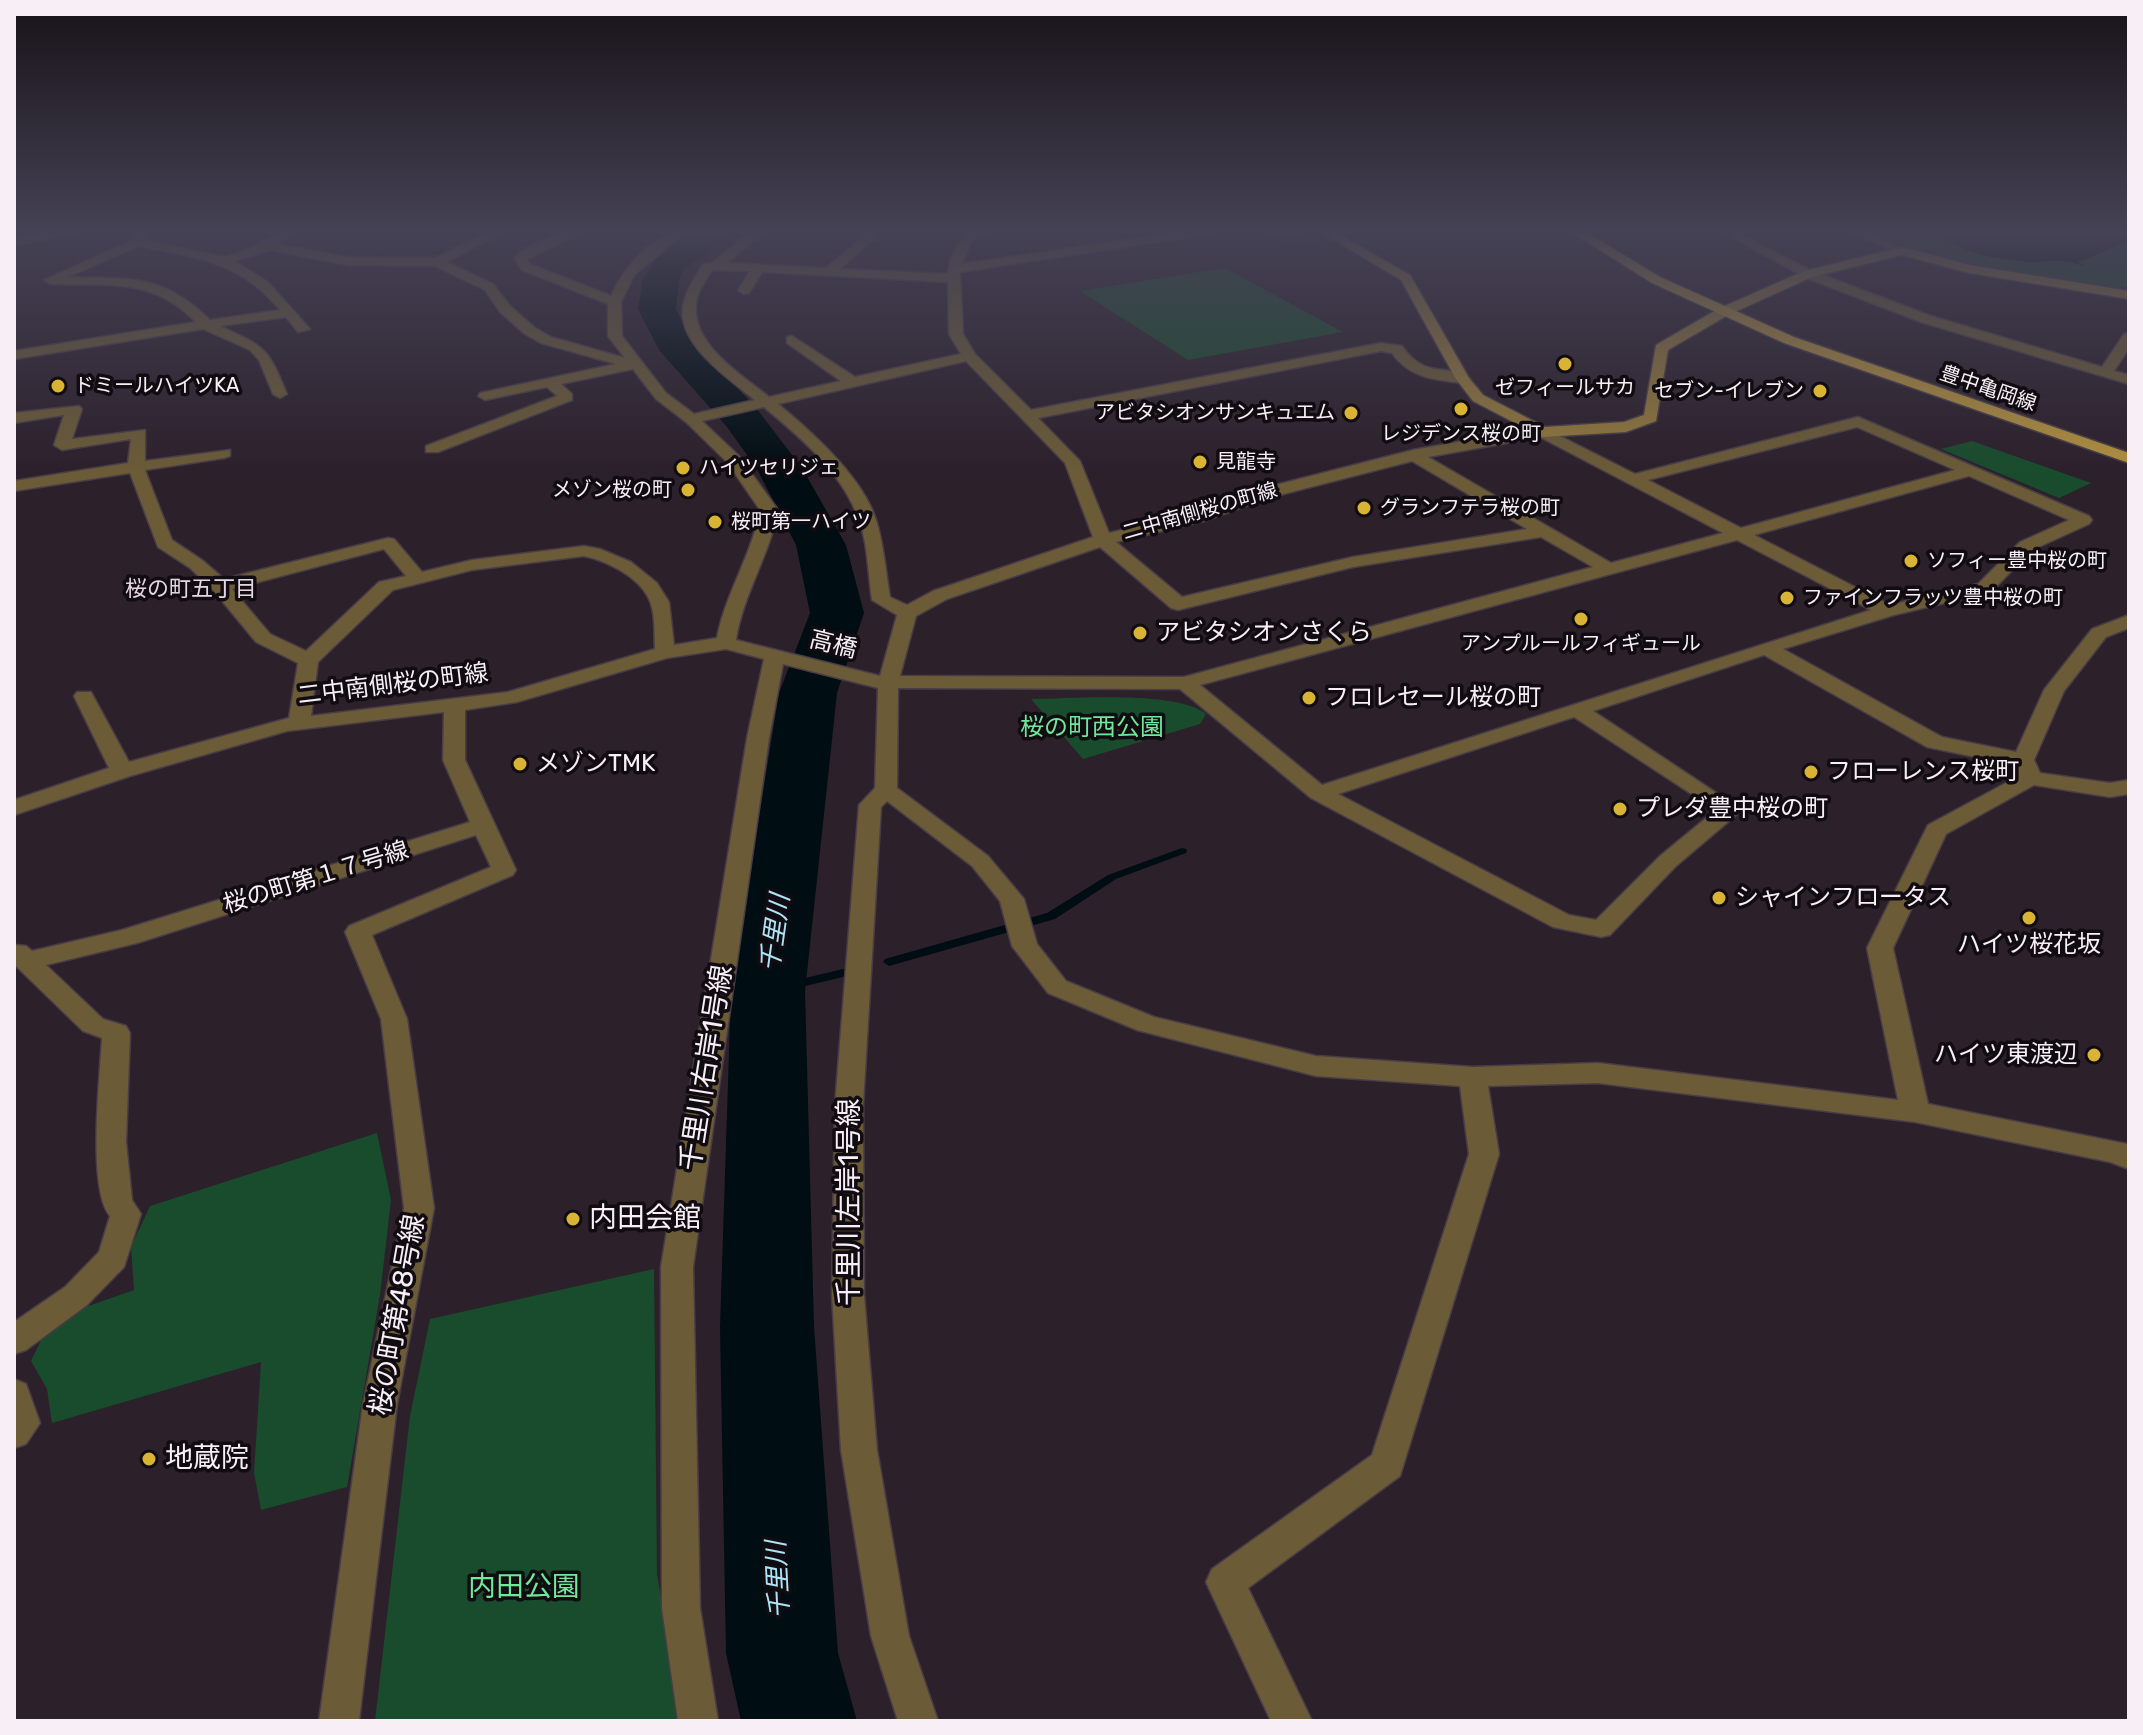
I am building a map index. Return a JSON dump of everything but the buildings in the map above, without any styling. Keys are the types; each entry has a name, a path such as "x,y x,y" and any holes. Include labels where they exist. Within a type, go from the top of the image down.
{"main road":[{"name":"豊中亀岡線","path":"1723,312 1857,366 2129,458"}],"street":[{"path":"194,312 208,326 255,347 266,359 280,394"},
{"path":"508,312 546,340 634,365"},
{"path":"615,312 615,336 634,365 661,396 691,419 733,459 769,510 765,533 730,619 726,643"},
{"path":"691,312 693,332 719,363 797,427 840,471 868,520 881,600 907,613 880,682"},
{"path":"956,312 956,334 969,356 1072,461 1103,540 1178,604 1353,562 1544,531"},
{"path":"1425,312 1463,379 1478,398 1888,611"},
{"path":"1542,432 1626,427 1651,418 1661,348 1723,312"},
{"path":"1908,312 2129,380"},
{"path":"14,355 93,340 289,313 303,329"},
{"path":"2106,373 2129,337"},
{"path":"792,340 852,382"},
{"path":"1029,415 1381,347 1397,349 1405,364 1428,375 1463,379"},
{"path":"691,419 969,356"},
{"path":"485,396 634,365"},
{"path":"432,449 567,397 550,382"},
{"path":"14,418 74,409 62,445 140,433 136,467 164,543 196,564 220,586 263,638 308,660"},
{"path":"1319,793 1766,648 1888,611 1984,588 2026,546 2083,520 1858,422 1633,479"},
{"name":"二中南側桜の町線","path":"907,613 940,595 1103,540 1198,517 1262,494 1413,455 1542,432"},
{"path":"14,486 224,453"},
{"path":"1413,455 1609,569"},
{"name":"高橋","path":"778,659 880,682 1185,683 1971,471"},
{"path":"220,586 388,543 419,579"},
{"path":"299,723 308,660 386,586 472,565 584,551 601,553 631,570 658,597 665,652"},
{"path":"1915,1112 1880,948 1936,830 2027,769 2054,690 2099,633 2129,621"},
{"name":"二中南側桜の町線","path":"14,808 122,771 299,723 510,698 665,652 726,643 778,659"},
{"path":"1766,648 1935,742 2027,769 2123,792"},
{"name":"千里川右岸1号線","path":"698,1721 681,1608 677,1267 758,738 778,659"},
{"name":"千里川左岸1号線","path":"880,682 886,790 870,805 849,1105 848,1295 859,1450 890,1636 918,1721"},
{"path":"1185,683 1319,793 1562,921 1601,929 1668,861 1731,810 1575,709"},
{"path":"84,696 122,771"},
{"path":"455,705 454,760 483,825"},
{"path":"886,790 980,861 1012,899 1025,946 1057,987 1147,1024 1316,1066 1473,1077 1598,1073 1915,1112 2117,1152 2129,1158"},
{"name":"桜の町第１７号線","path":"20,955 128,937 483,825"},
{"name":"桜の町第48号線","path":"339,1721 380,1404 419,1208 394,1019 358,932 504,870 483,825"},
{"path":"14,1340 76,1296 113,1258 126,1214 117,1204 111,1142 116,1033 93,1025 20,955"},
{"path":"1292,1721 1225,1582 1387,1465 1484,1154 1473,1077"},
{"path":"14,1394 23,1423 14,1433"}],"green space":[{"path":"1113,312 1306,312 1343,332 1188,360"},
{"path":"1972,441 2091,483 2059,498 1941,449"},
{"name":"桜の町西公園","path":"1031,699 1148,699 1192,706 1206,714 1200,724 1083,759"},
{"path":"377,1133 391,1200 380,1295 347,1487 261,1510 254,1473 261,1362 52,1423 47,1389 31,1361 43,1336 80,1309 134,1290 131,1247 150,1206"},
{"name":"内田公園","path":"654,1269 657,1574 682,1721 375,1721 410,1416 430,1319"}],"waterway":[{"name":"千里川","path":"658,312 673,342 742,418 779,468 821,545 837,613 808,693 768,991 767,1327 782,1653 799,1721"},
{"path":"889,962 1051,916 1112,877 1182,851"},
{"path":"768,991 843,973"}],"place":[{"name":"ゼフィールサカ","path":"1565,364"},
{"name":"ドミールハイツKA","path":"58,386"},
{"name":"セブン-イレブン","path":"1820,391"},
{"name":"レジデンス桜の町","path":"1461,409"},
{"name":"アビタシオンサンキュエム","path":"1351,413"},
{"name":"見龍寺","path":"1200,462"},
{"name":"ハイツセリジェ","path":"683,468"},
{"name":"メゾン桜の町","path":"688,490"},
{"name":"グランフテラ桜の町","path":"1364,508"},
{"name":"桜町第一ハイツ","path":"715,522"},
{"name":"ソフィー豊中桜の町","path":"1911,561"},
{"name":"ファインフラッツ豊中桜の町","path":"1787,598"},
{"name":"アンプルールフィギュール","path":"1581,619"},
{"name":"アビタシオンさくら","path":"1140,633"},
{"name":"フロレセール桜の町","path":"1309,698"},
{"name":"メゾンTMK","path":"520,764"},
{"name":"フローレンス桜町","path":"1811,772"},
{"name":"プレダ豊中桜の町","path":"1620,809"},
{"name":"シャインフロータス","path":"1719,898"},
{"name":"ハイツ桜花坂","path":"2029,918"},
{"name":"ハイツ東渡辺","path":"2094,1055"},
{"name":"内田会館","path":"573,1219"},
{"name":"地蔵院","path":"149,1459"}],"district":[{"name":"桜の町五丁目","path":"191,590"}]}
